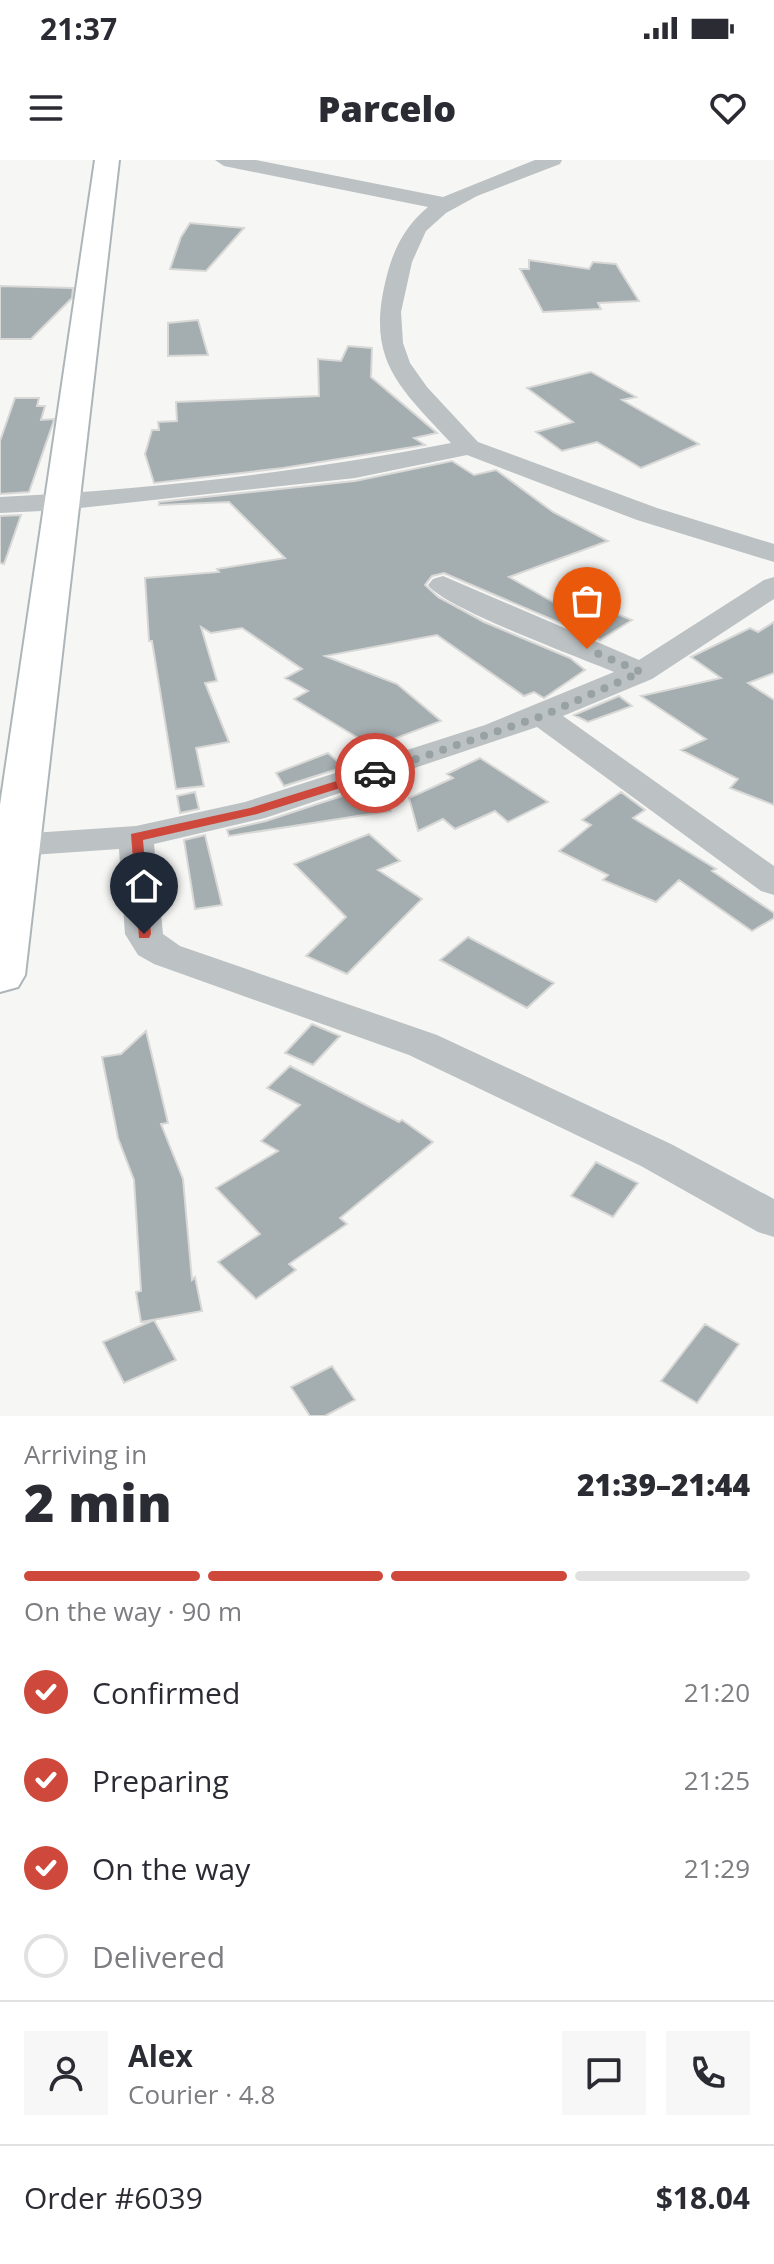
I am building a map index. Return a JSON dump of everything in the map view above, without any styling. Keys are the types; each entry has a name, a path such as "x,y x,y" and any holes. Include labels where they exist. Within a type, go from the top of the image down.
{"main road":[{"path":"0,975 107,160"}],"street":[{"path":"224,160 388,196 447,204"},
{"path":"553,160 447,204 424,220 406,247 388,316 391,345 404,374 469,447 647,514 774,553"},
{"path":"0,505 62,502 355,470 469,447"},
{"path":"443,585 478,604 641,672"},
{"path":"17,845 136,837 253,811 542,716 641,672 774,586"},
{"path":"542,716 774,883"},
{"path":"136,837 144,934 151,946 159,951 423,1045 656,1155 774,1220"}],"building":[{"path":"190,223 244,228 206,271 170,269 181,237"},
{"path":"529,260 589,269 593,262 616,264 639,301 598,303 601,309 543,312 520,269 529,269"},
{"path":"0,286 73,288 72,298 31,339 0,339"},
{"path":"198,320 208,355 168,356 168,323"},
{"path":"348,346 372,348 371,377 437,433 414,438 425,445 283,468 154,483 145,454 152,430 159,430 158,422 177,421 176,402 319,396 318,359 341,361"},
{"path":"591,372 636,397 622,400 699,444 641,468 597,442 562,451 536,432 573,422 527,388"},
{"path":"15,398 39,398 37,406 45,406 41,420 54,419 29,492 0,494 0,441"},
{"path":"452,461 474,475 496,470 553,512 608,541 509,577 576,615 584,615 598,606 632,620 600,640 444,573 432,576 425,585 438,597 484,622 570,658 585,670 544,698 534,692 524,696 437,635 325,656 397,684 441,721 373,747 294,699 308,691 285,678 302,669 242,628 211,633 201,627 217,681 205,683 229,742 196,748 204,786 176,789 152,641 149,641 145,578 219,572 217,569 285,558 229,502 159,505 159,502 355,481"},
{"path":"21,515 4,564 0,563 0,516"},
{"path":"774,622 774,673 748,683 774,700 774,805 730,788 738,779 681,750 706,739 641,696 721,678 691,657 750,628 758,632"},
{"path":"619,696 632,706 588,722 574,715"},
{"path":"328,753 344,767 284,786 276,773"},
{"path":"480,758 548,802 508,822 495,811 455,829 443,819 418,831 409,798 453,778 447,774"},
{"path":"366,788 390,811 229,836 227,830 266,821"},
{"path":"195,792 199,809 180,813 177,796"},
{"path":"621,792 645,810 633,818 716,869 712,871 774,913 774,918 752,931 679,880 656,902 603,880 608,875 559,851 591,825 582,820"},
{"path":"369,834 400,861 378,870 422,899 347,974 306,956 346,917 294,864"},
{"path":"205,835 222,905 195,909 184,840"},
{"path":"468,937 554,983 527,1008 440,960"},
{"path":"312,1024 340,1036 313,1065 285,1053"},
{"path":"146,1031 168,1123 161,1124 183,1179 192,1280 195,1277 202,1311 141,1322 136,1292 141,1291 134,1180 118,1138 102,1057 121,1054"},
{"path":"290,1066 399,1122 402,1120 433,1142 340,1218 347,1224 289,1264 296,1270 256,1299 218,1262 260,1234 216,1188 278,1151 261,1141 300,1105 267,1088"},
{"path":"596,1162 638,1183 613,1217 571,1196"},
{"path":"154,1320 176,1360 124,1383 103,1342"},
{"path":"705,1324 739,1344 697,1403 661,1381"},
{"path":"332,1366 355,1400 325,1416 310,1416 291,1387"}],"way so far":[{"path":"375,773 542,716 641,672 587,649"}],"route":[{"path":"144,934 136,837 253,811 375,773"}]}
